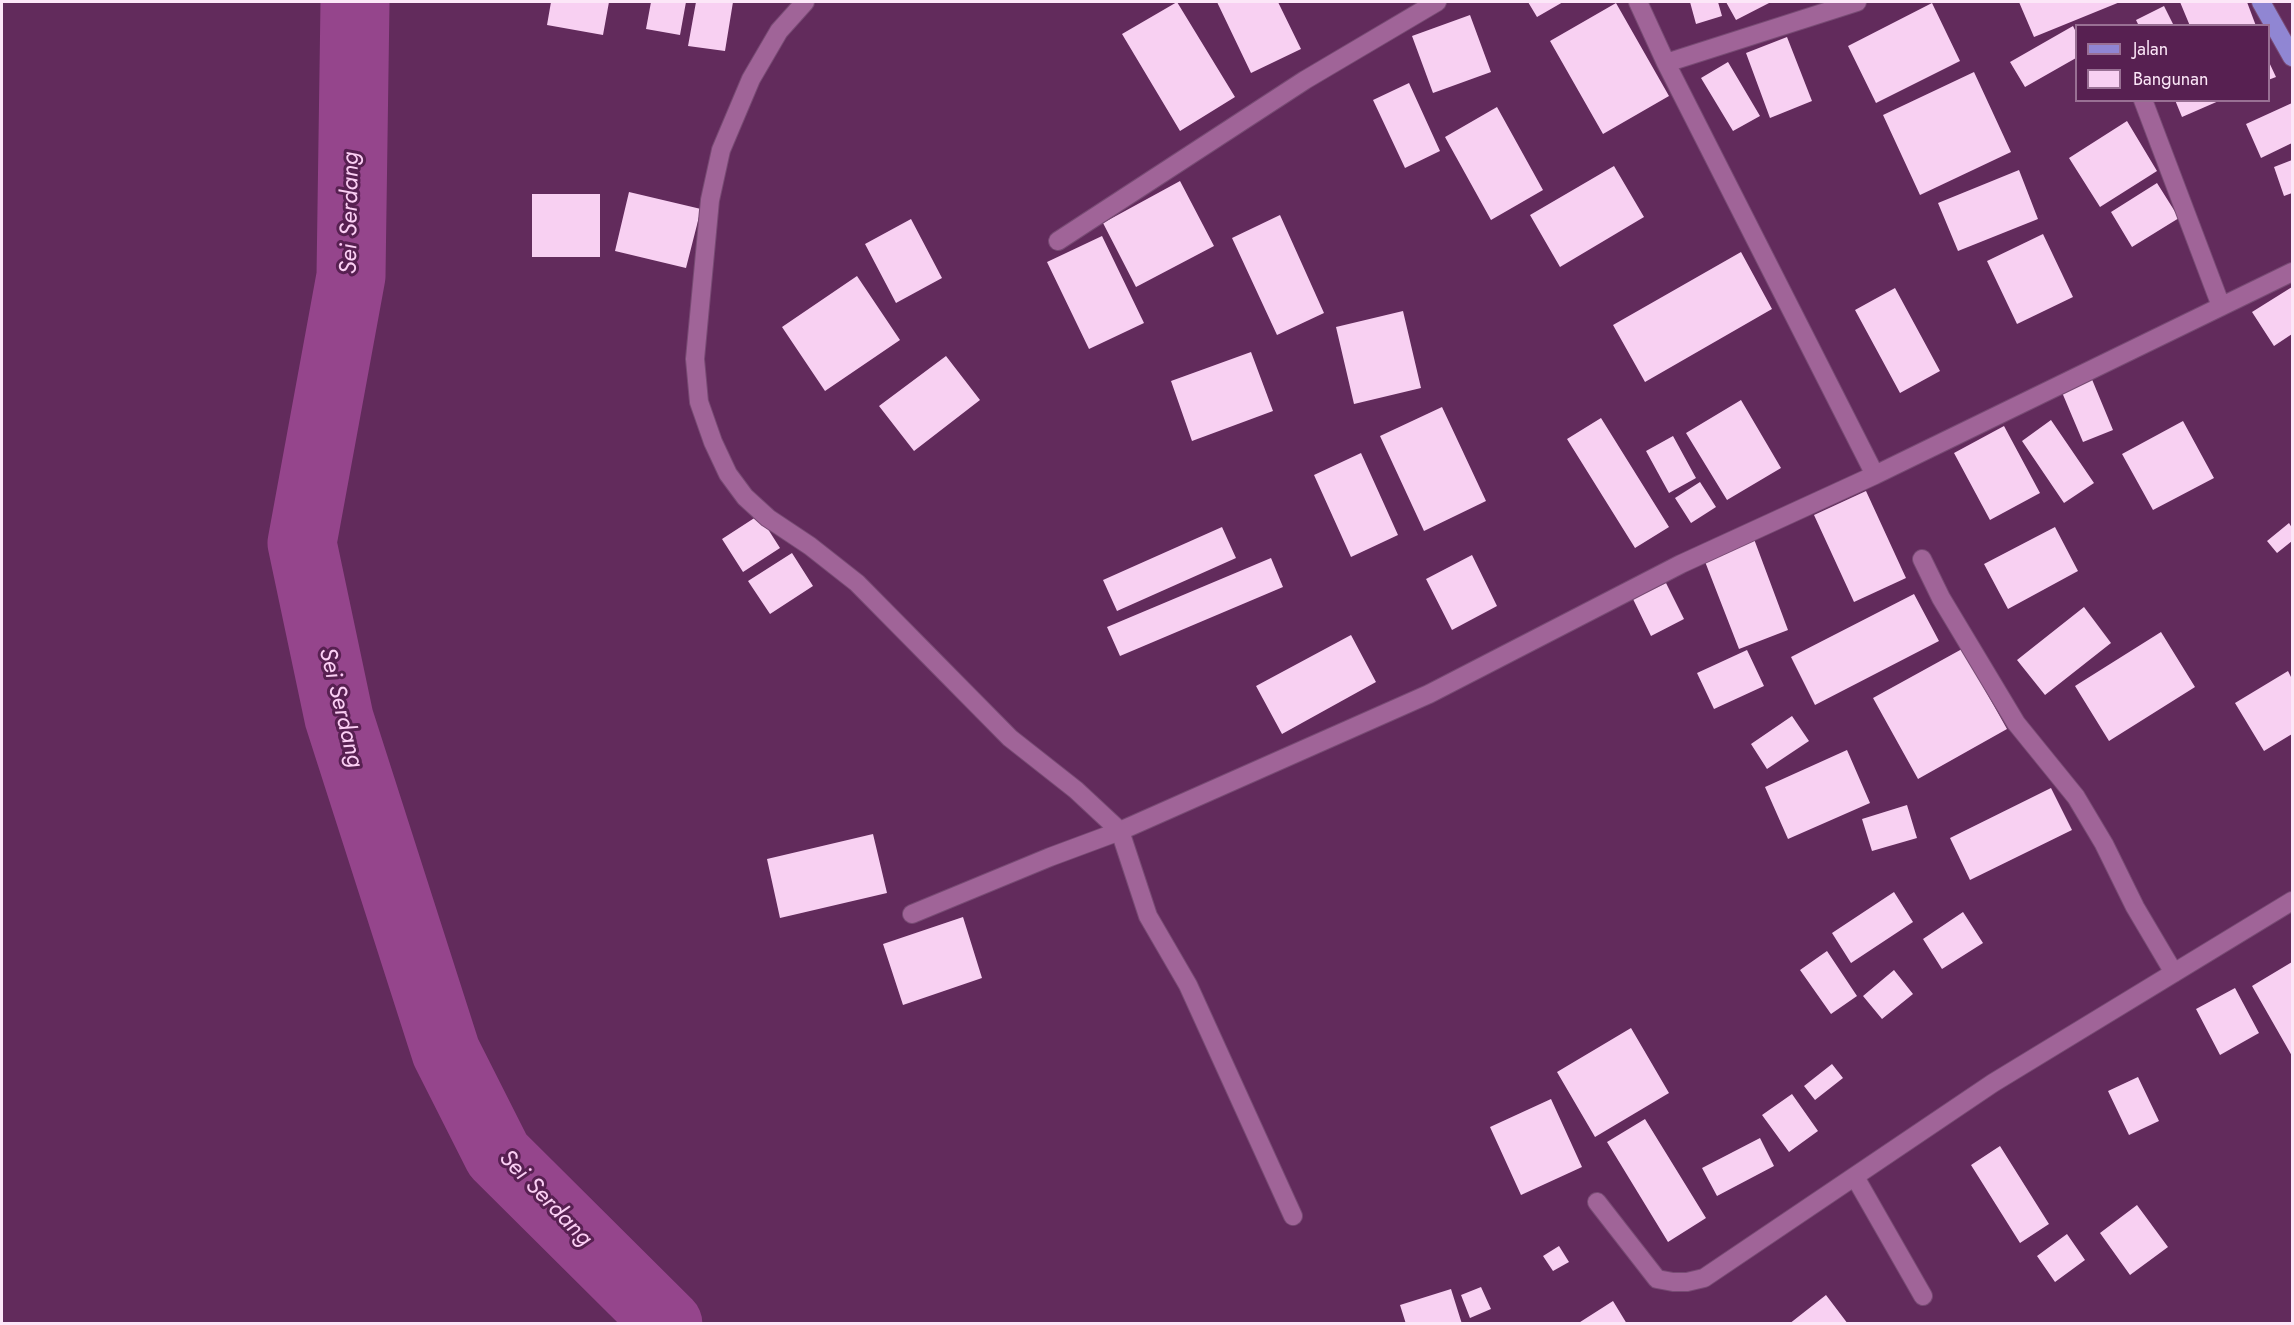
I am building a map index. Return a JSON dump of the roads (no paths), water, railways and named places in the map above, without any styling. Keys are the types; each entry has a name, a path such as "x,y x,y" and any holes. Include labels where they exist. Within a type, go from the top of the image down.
{"main road":[{"path":"2261,2 2292,57"}],"street":[{"path":"804,2 779,31 751,79 721,150 710,200 695,359 699,402 713,442 728,474 745,497 768,518 810,546 856,583 1010,738 1076,790 1120,831 1148,916 1188,985 1293,1216"},
{"path":"1058,241 1305,80 1437,2"},
{"path":"1638,2 1666,63 1875,475"},
{"path":"1666,63 1857,2"},
{"path":"2144,102 2221,306"},
{"path":"912,914 1120,831 1429,694 1681,564 1875,475 2292,272"},
{"path":"1922,559 1941,598 2016,723 2081,806 2104,844 2135,907 2174,973"},
{"path":"1597,1202 1652,1275 1662,1281 1687,1282 1704,1278 1993,1083 2174,973 2291,906"},
{"path":"1855,1177 1923,1296"}],"waterway":[{"name":"Sei Serdang","path":"355,2 351,276 302,543 339,718 446,1052 498,1155 668,1324"}]}
